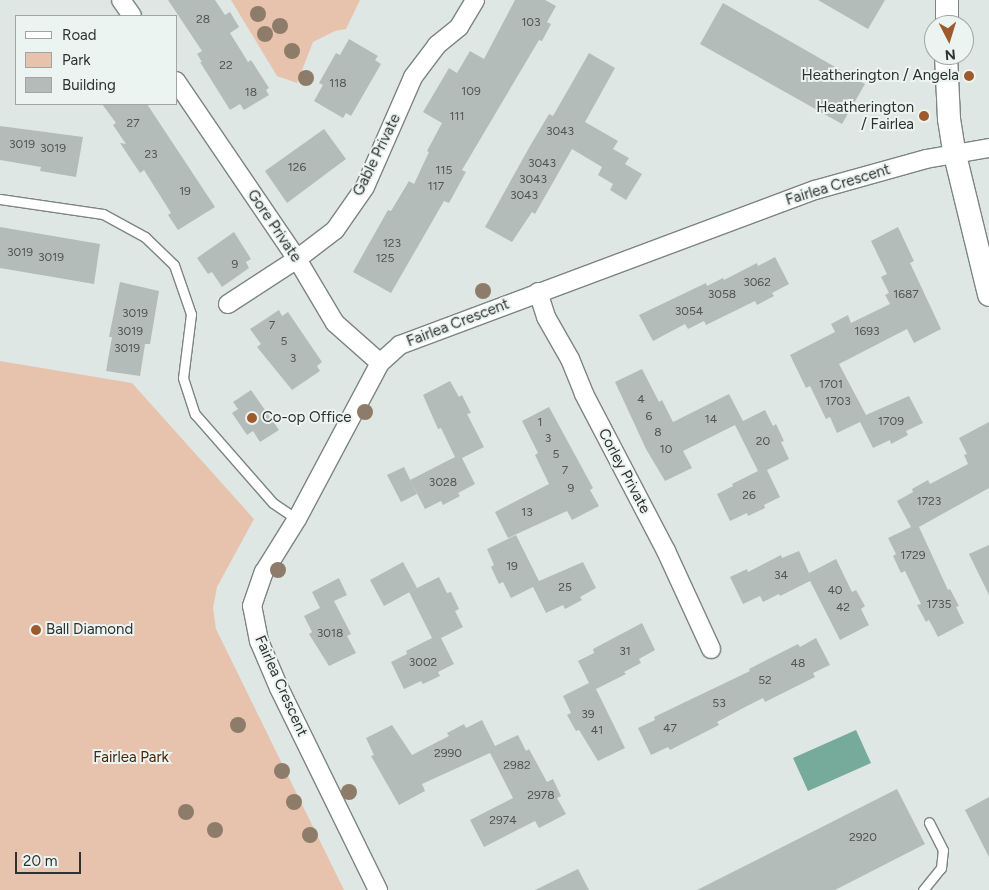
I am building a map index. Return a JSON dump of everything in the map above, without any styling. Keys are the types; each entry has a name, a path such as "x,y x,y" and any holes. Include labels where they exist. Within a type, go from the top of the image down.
{"street":[{"path":"121,0 131,15"},
{"name":"Gable Private","path":"228,304 297,259 335,230 365,188 413,77 437,45 459,27 475,0"},
{"path":"947,15 948,0"},
{"path":"946,65 949,118 955,155 989,295"},
{"name":"Gore Private","path":"178,84 297,259 335,323 380,363"},
{"name":"Fairlea Crescent","path":"378,890 259,641 252,606 264,572 297,519 380,363 400,344 815,190 926,160 989,148"},
{"name":"Corley Private","path":"538,292 546,317 666,551 711,650"}],"lane":[{"path":"0,199 103,214 145,237 174,265 191,314 183,378 195,414 273,503 297,519"},
{"path":"923,890 941,868 943,850 929,822"}],"green space":[{"path":"231,0 360,0 346,29 335,31 313,42 297,83 277,76"},
{"name":"Fairlea Park","path":"0,361 132,383 254,519 217,587 213,608 216,629 344,890 0,890"}],"shaded area":[{"path":"856,730 871,763 808,791 793,758"}],"building":[{"path":"168,0 215,0 225,15 230,12 239,27 230,33 248,62 251,60 269,88 266,90 269,95 244,110 240,104 230,110 200,62 202,62 197,54 202,51"},
{"path":"515,0 545,0 556,6 547,22 551,24 542,41 539,40 462,170 466,172 449,203 444,201 391,293 353,272 388,210 391,211 409,181 414,184 429,152 427,151 442,123 423,112 449,68 457,73 470,51 484,59"},
{"path":"818,0 885,0 868,29"},
{"path":"723,3 865,84 842,124 700,44"},
{"path":"349,39 378,56 375,60 381,64 351,116 346,113 343,118 314,101 323,85 319,83 336,53 340,55"},
{"path":"589,53 615,68 585,122 618,141 613,149 629,158 625,164 642,174 626,200 610,190 613,184 598,175 602,167 572,149 535,214 532,212 512,242 485,227 549,114 553,116"},
{"path":"103,105 148,105 215,207 178,230 168,215 171,213 144,170 140,173 120,143 126,144 113,125 116,123"},
{"path":"0,126 83,137 76,177 40,171 41,167 0,160"},
{"path":"324,129 346,159 287,203 265,171"},
{"path":"0,227 100,244 94,284 0,268"},
{"path":"898,227 914,261 910,263 941,329 914,343 907,329 839,364 866,415 909,396 923,423 906,431 908,435 891,444 890,440 873,448 860,422 837,433 830,417 826,419 810,386 806,388 790,355 835,332 831,324 848,315 851,323 890,304 885,295 889,293 881,277 887,274 871,241"},
{"path":"234,232 251,259 246,262 249,268 222,287 212,272 208,274 197,258"},
{"path":"775,257 789,284 772,293 774,296 757,305 755,301 706,325 704,321 688,329 685,324 653,341 639,315 706,283 707,286 723,278 724,280 757,263 758,266"},
{"path":"120,282 159,291 150,344 145,344 140,376 106,371 112,337 109,337"},
{"path":"279,310 282,316 288,312 322,362 317,366 320,371 292,390 257,347 261,344 250,329"},
{"path":"642,369 659,402 662,400 673,422 729,394 743,421 765,410 773,426 776,424 784,441 781,442 789,459 767,470 780,497 764,505 765,508 748,516 747,513 730,521 717,494 758,471 735,425 683,451 692,468 665,481 646,449 615,382"},
{"path":"450,381 459,397 462,395 471,413 467,414 484,447 462,458 475,484 458,493 460,496 443,505 441,501 425,509 410,480 455,457 441,428 438,429 423,395"},
{"name":"Co-op Office","path":"251,390 279,430 260,442 253,431 247,435 232,413 238,409 233,402"},
{"path":"549,407 593,488 590,490 599,506 572,520 567,511 508,538 495,512 549,484 535,455 538,453 522,421"},
{"path":"989,422 989,488 919,527 948,590 950,589 959,606 956,607 964,623 938,637 929,620 926,622 917,605 921,604 905,571 901,573 893,556 896,554 888,538 911,527 897,501 913,492 912,489 928,480 930,484 968,464 964,455 967,454 959,438"},
{"path":"404,467 417,494 401,502 387,475"},
{"path":"516,535 539,581 583,562 596,588 580,597 582,600 565,609 563,605 546,613 533,587 511,598 503,582 499,584 491,567 494,565 487,549"},
{"path":"989,545 989,595 969,554"},
{"path":"799,551 809,573 836,559 852,592 856,590 865,606 861,609 869,625 840,640 810,581 763,602 760,596 743,604 730,577 747,569 748,572 781,555 782,558"},
{"path":"403,562 417,588 384,606 370,580"},
{"path":"439,577 447,593 451,592 459,609 455,611 463,627 441,638 454,664 438,672 440,676 423,684 421,681 404,689 391,662 407,654 406,651 432,638 409,592"},
{"path":"339,578 347,595 334,601 351,634 347,636 356,653 329,666 309,634 312,632 304,616 320,608 312,592"},
{"path":"642,623 655,650 639,659 641,663 624,672 626,674 596,689 625,748 598,761 579,730 576,731 567,715 571,713 563,696 589,683 578,661 594,653 593,649"},
{"path":"816,638 830,665 813,673 815,677 765,702 763,698 747,706 717,722 719,725 670,750 668,747 651,755 638,728 655,720 654,717 750,671 749,669 798,644 800,647"},
{"path":"482,720 495,746 518,735 526,751 529,749 547,782 553,779 561,796 557,798 566,814 539,828 535,821 484,847 470,820 513,798 490,753 422,784 425,791 399,805 371,756 374,755 366,738 392,725 412,755 449,736 447,733 464,724 466,728"},
{"path":"897,789 925,844 835,890 697,890"},
{"path":"989,797 989,857 965,810"},
{"path":"578,869 589,890 535,890"}],"place":[{"name":"Heatherington / Angela","path":"969,76"},
{"name":"Heatherington / Fairlea","path":"924,116"},
{"name":"Co-op Office","path":"252,418"},
{"name":"Ball Diamond","path":"36,630"}]}
